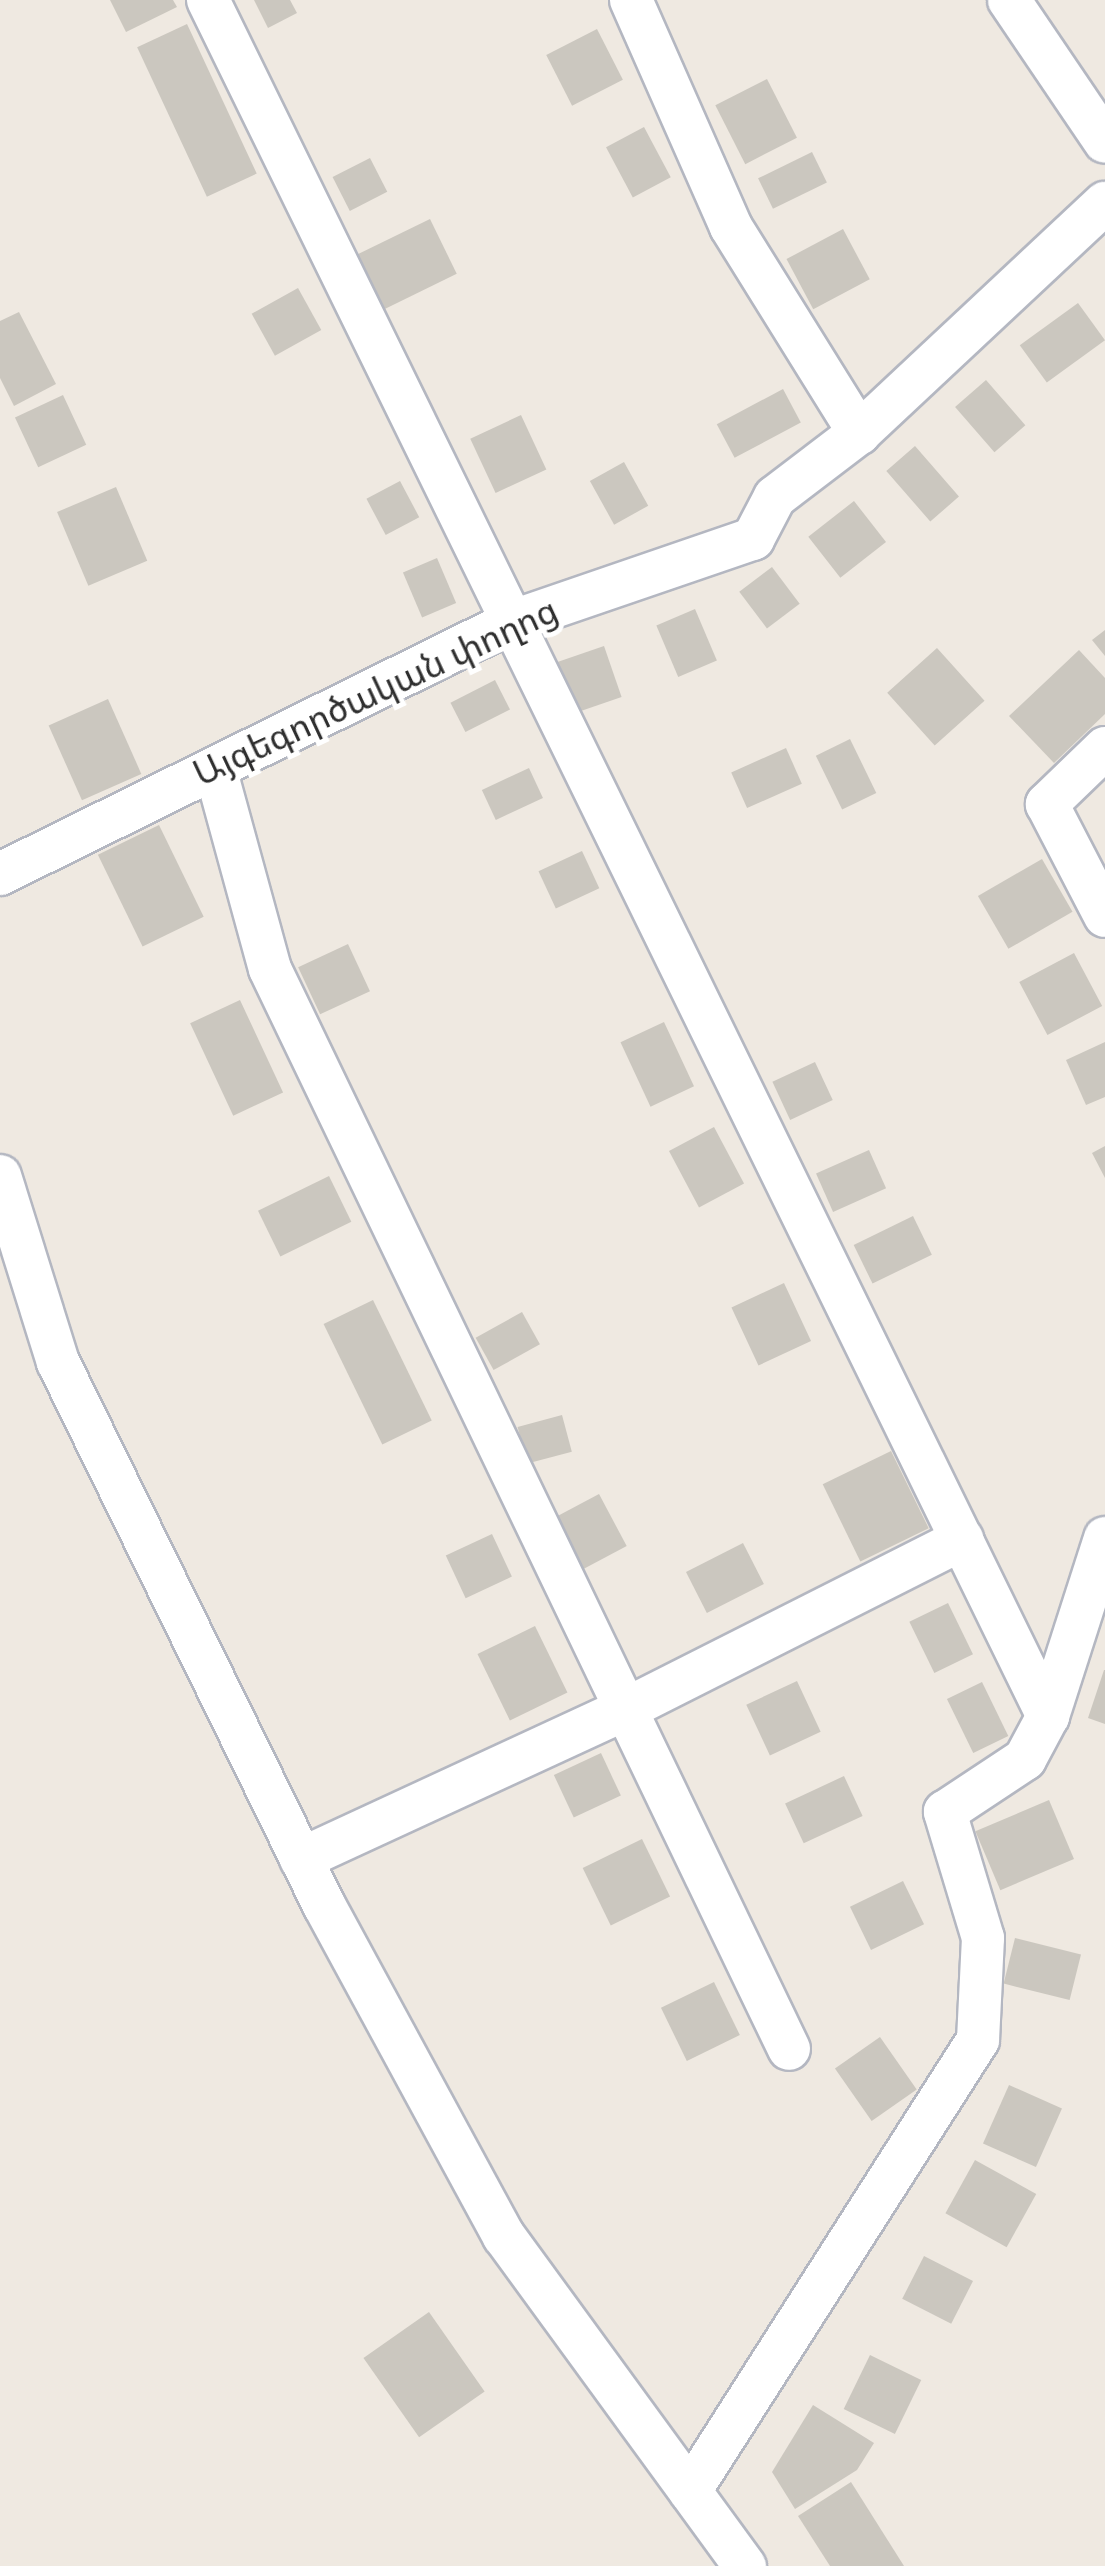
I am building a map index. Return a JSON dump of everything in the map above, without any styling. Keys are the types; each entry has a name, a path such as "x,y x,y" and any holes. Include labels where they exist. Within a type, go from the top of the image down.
{"street":[{"path":"208,0 1048,1716"},
{"path":"630,0 730,227 859,432"},
{"path":"1009,0 1105,142"},
{"name":"Այգեգործական փողոց","path":"0,874 513,621 753,539 775,497 859,432 1105,203"},
{"path":"1105,748 1047,804 1105,916"},
{"path":"215,768 270,969 789,2049"},
{"path":"0,1176 58,1362 301,1859 504,2236 745,2566"},
{"path":"690,2491 978,2040 983,1938 945,1812 1025,1759 1048,1716 1105,1538"},
{"path":"301,1859 624,1710 962,1539"}],"building":[{"path":"110,0 173,0 177,7 126,32"},
{"path":"254,0 290,0 297,13 268,28"},
{"path":"187,24 257,174 207,197 137,47"},
{"path":"597,29 623,80 572,106 546,55"},
{"path":"767,79 797,138 745,164 715,105"},
{"path":"644,127 671,177 633,198 606,147"},
{"path":"812,152 827,183 773,209 758,178"},
{"path":"370,158 387,192 350,211 333,177"},
{"path":"430,219 457,274 378,312 351,258"},
{"path":"843,229 870,279 813,309 786,259"},
{"path":"298,288 321,330 275,356 252,314"},
{"path":"1078,303 1105,340 1047,383 1020,345"},
{"path":"19,312 56,384 14,406 0,378 0,321"},
{"path":"986,380 1025,425 994,452 955,407"},
{"path":"783,389 801,423 735,458 717,424"},
{"path":"63,395 86,445 38,467 15,417"},
{"path":"521,415 546,469 496,493 470,439"},
{"path":"915,446 959,497 930,521 886,471"},
{"path":"624,462 648,506 614,525 590,481"},
{"path":"400,481 419,517 386,535 366,499"},
{"path":"116,487 147,561 88,586 57,512"},
{"path":"854,501 886,542 840,578 808,537"},
{"path":"437,558 456,603 422,618 403,572"},
{"path":"772,567 800,604 767,628 739,592"},
{"path":"695,609 717,661 678,677 656,625"},
{"path":"1105,630 1105,656 1092,640"},
{"path":"604,646 622,697 571,714 554,663"},
{"path":"937,648 985,701 935,746 887,693"},
{"path":"1079,650 1105,678 1105,714 1054,763 1009,716"},
{"path":"495,680 510,709 465,732 450,703"},
{"path":"108,699 141,774 82,800 49,725"},
{"path":"850,739 876,793 842,810 816,756"},
{"path":"786,748 802,784 747,808 731,772"},
{"path":"529,768 543,798 496,820 482,790"},
{"path":"159,825 204,917 143,946 98,855"},
{"path":"582,851 599,888 556,908 538,871"},
{"path":"1042,859 1072,912 1008,949 978,896"},
{"path":"348,944 370,991 320,1014 298,967"},
{"path":"1074,953 1102,1006 1047,1035 1019,982"},
{"path":"240,1000 283,1092 233,1116 190,1023"},
{"path":"664,1022 694,1086 651,1107 620,1042"},
{"path":"1105,1042 1105,1097 1086,1105 1066,1060"},
{"path":"815,1062 833,1100 790,1120 772,1082"},
{"path":"714,1127 744,1184 699,1207 669,1151"},
{"path":"1105,1146 1105,1178 1092,1153"},
{"path":"869,1150 886,1188 833,1212 816,1174"},
{"path":"329,1176 351,1222 280,1256 258,1211"},
{"path":"913,1216 932,1255 873,1284 854,1245"},
{"path":"784,1283 811,1341 758,1366 731,1308"},
{"path":"373,1300 432,1420 382,1445 324,1324"},
{"path":"522,1312 540,1344 494,1370 476,1338"},
{"path":"562,1415 572,1452 527,1464 518,1427"},
{"path":"891,1451 929,1528 860,1562 823,1484"},
{"path":"599,1494 627,1546 583,1569 556,1517"},
{"path":"492,1534 512,1577 466,1598 446,1556"},
{"path":"743,1543 764,1584 707,1613 686,1572"},
{"path":"948,1603 973,1654 934,1673 909,1622"},
{"path":"535,1626 567,1693 510,1721 477,1654"},
{"path":"1105,1670 1105,1724 1088,1718"},
{"path":"797,1681 821,1732 770,1755 746,1705"},
{"path":"982,1682 1008,1736 973,1753 947,1699"},
{"path":"601,1753 621,1796 574,1818 554,1775"},
{"path":"844,1776 863,1816 804,1843 785,1803"},
{"path":"1049,1800 1074,1859 1000,1890 975,1831"},
{"path":"642,1839 670,1897 611,1925 583,1868"},
{"path":"903,1881 924,1924 871,1950 850,1907"},
{"path":"1015,1938 1081,1954 1070,2000 1004,1984"},
{"path":"714,1982 740,2035 687,2061 661,2008"},
{"path":"880,2037 917,2089 872,2121 835,2069"},
{"path":"1009,2085 1062,2109 1036,2167 983,2143"},
{"path":"975,2160 1036,2194 1007,2247 945,2213"},
{"path":"924,2256 973,2281 951,2324 902,2299"},
{"path":"429,2312 485,2391 419,2437 363,2358"},
{"path":"870,2355 921,2380 895,2434 844,2409"},
{"path":"813,2405 874,2443 857,2470 795,2509 772,2472"},
{"path":"851,2482 904,2566 830,2566 798,2516"}]}
